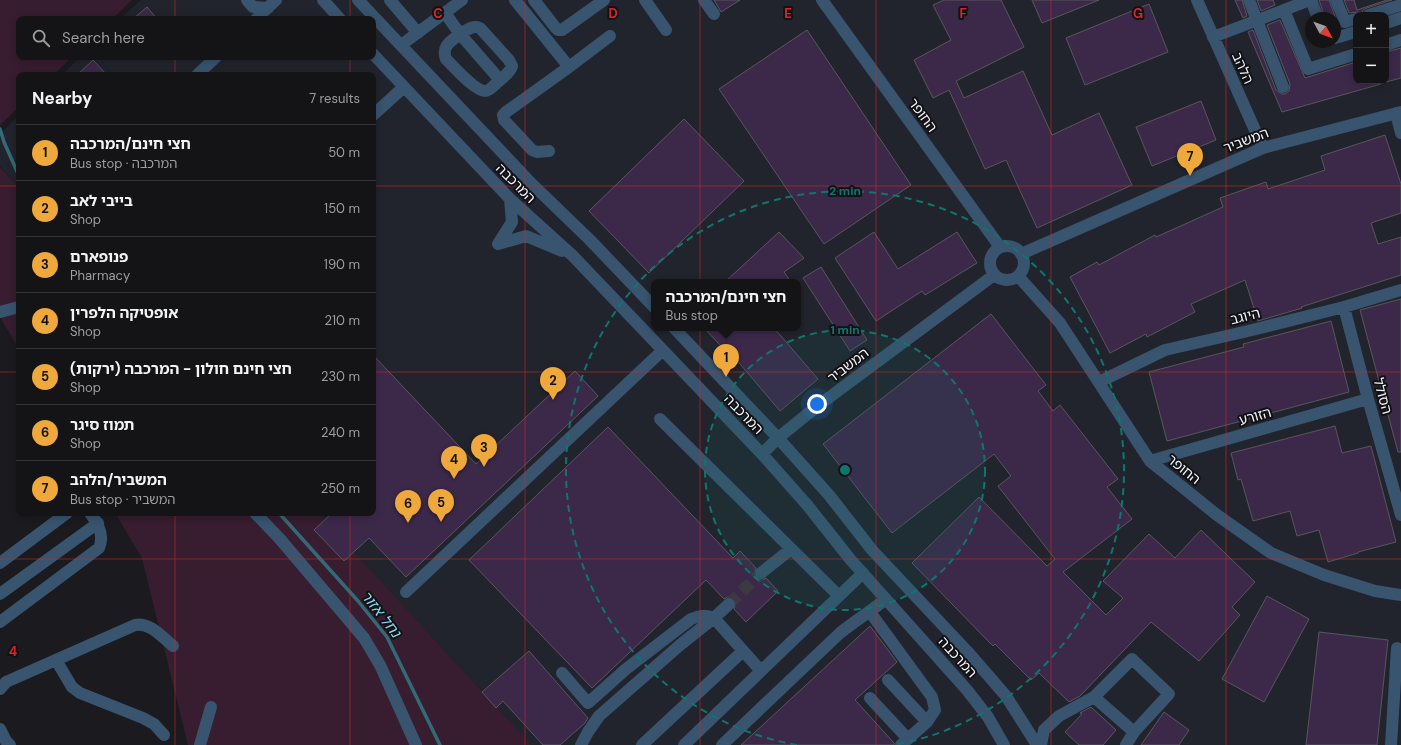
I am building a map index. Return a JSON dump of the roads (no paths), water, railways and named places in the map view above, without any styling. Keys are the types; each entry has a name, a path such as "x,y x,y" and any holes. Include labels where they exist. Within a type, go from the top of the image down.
{"street":[{"path":"248,0 253,7 272,4"},
{"path":"323,0 337,16"},
{"name":"המרכבה","path":"358,0 373,16"},
{"path":"390,0 418,33"},
{"path":"401,46 462,0"},
{"path":"515,0 569,67"},
{"path":"534,0 558,30 565,28 591,4 604,0"},
{"path":"645,0 666,30"},
{"path":"704,0 714,14"},
{"name":"החופר","path":"822,0 1000,247"},
{"name":"הלהב","path":"1197,0 1263,148"},
{"path":"1249,0 1283,87"},
{"path":"1213,37 1311,0 1316,12"},
{"path":"1336,0 1345,22 1353,20"},
{"path":"259,16 272,4"},
{"path":"1379,12 1401,5"},
{"path":"1284,10 1308,69 1353,55"},
{"path":"445,13 460,34 500,80"},
{"path":"1389,21 1401,18"},
{"name":"המרכבה","path":"376,19 531,184 590,240 651,304"},
{"path":"475,26 480,28 510,60 512,66 511,70 489,90 480,90 446,59 444,53 447,44 460,34 471,27 475,26"},
{"path":"1341,36 1353,33"},
{"path":"549,151 537,152 532,150 504,120 503,115 610,36"},
{"path":"1389,44 1401,40"},
{"name":"המרכבה","path":"376,57 510,199 573,256 762,454 863,573 967,690 988,717 1004,745"},
{"path":"200,72 213,60"},
{"path":"376,112 404,86"},
{"path":"1398,113 1401,133"},
{"name":"המשביר","path":"1021,254 1263,148 1398,113"},
{"path":"510,199 512,222 498,244 526,236 573,256"},
{"path":"1006,246 1012,247 1021,254 1024,260 1024,266 1018,276 1008,281 1003,281 994,275 989,265 995,250 1006,246"},
{"name":"המשביר","path":"762,454 778,438 815,408 994,275"},
{"name":"החופר","path":"1018,276 1060,323 1150,461 1217,515 1271,553 1324,575 1376,592 1401,595"},
{"name":"היוגב","path":"1099,382 1165,350 1344,307 1401,290"},
{"name":"הסולל","path":"1344,307 1401,515"},
{"path":"0,312 16,308"},
{"name":"המרכבה","path":"677,331 778,438 829,496 872,550 967,651 1006,696 1038,745"},
{"path":"406,592 663,350"},
{"name":"הזורע","path":"1150,461 1368,399"},
{"path":"660,419 839,596"},
{"path":"0,563 63,516"},
{"path":"0,622 99,548 102,543 102,536 98,523 92,516"},
{"path":"258,516 285,545 364,638 380,664 416,745"},
{"path":"0,594 98,523"},
{"path":"761,573 791,549"},
{"path":"684,745 863,573"},
{"path":"722,745 840,633 886,599"},
{"path":"581,745 599,716 729,604"},
{"path":"870,612 932,697 935,710 927,722 904,742 870,698"},
{"path":"588,703 626,669 691,619 700,616 714,618 761,671"},
{"path":"0,689 6,682 135,625 142,624 148,626 173,646"},
{"path":"1391,745 1397,648"},
{"path":"642,745 743,651"},
{"path":"1041,745 1044,730 1059,716 1094,697 1132,659 1169,694 1134,732 1126,745"},
{"path":"56,660 72,686 80,693 143,718 154,724 164,735"},
{"path":"562,673 599,716"},
{"path":"888,680 927,722"},
{"path":"1094,697 1134,732"},
{"path":"200,745 211,707"},
{"path":"0,729 6,741 10,745"}],"waterway":[{"name":"נחל אזור","path":"0,129 16,169"},
{"name":"נחל אזור","path":"282,516 358,601 387,637 440,745"}],"tunnel":[{"path":"729,604 761,573"}],"place":[{"name":"המשביר/הלהב","path":"1190,176"},
{"name":"חצי חינם/המרכבה","path":"726,377"},
{"name":"בייבי לאב","path":"553,400"},
{"name":"פנופארם","path":"484,467"},
{"name":"אופטיקה הלפרין","path":"454,479"},
{"name":"חצי חינם חולון - המרכבה (ירקות)","path":"441,522"},
{"name":"תמוז סיגר","path":"408,523"}]}
